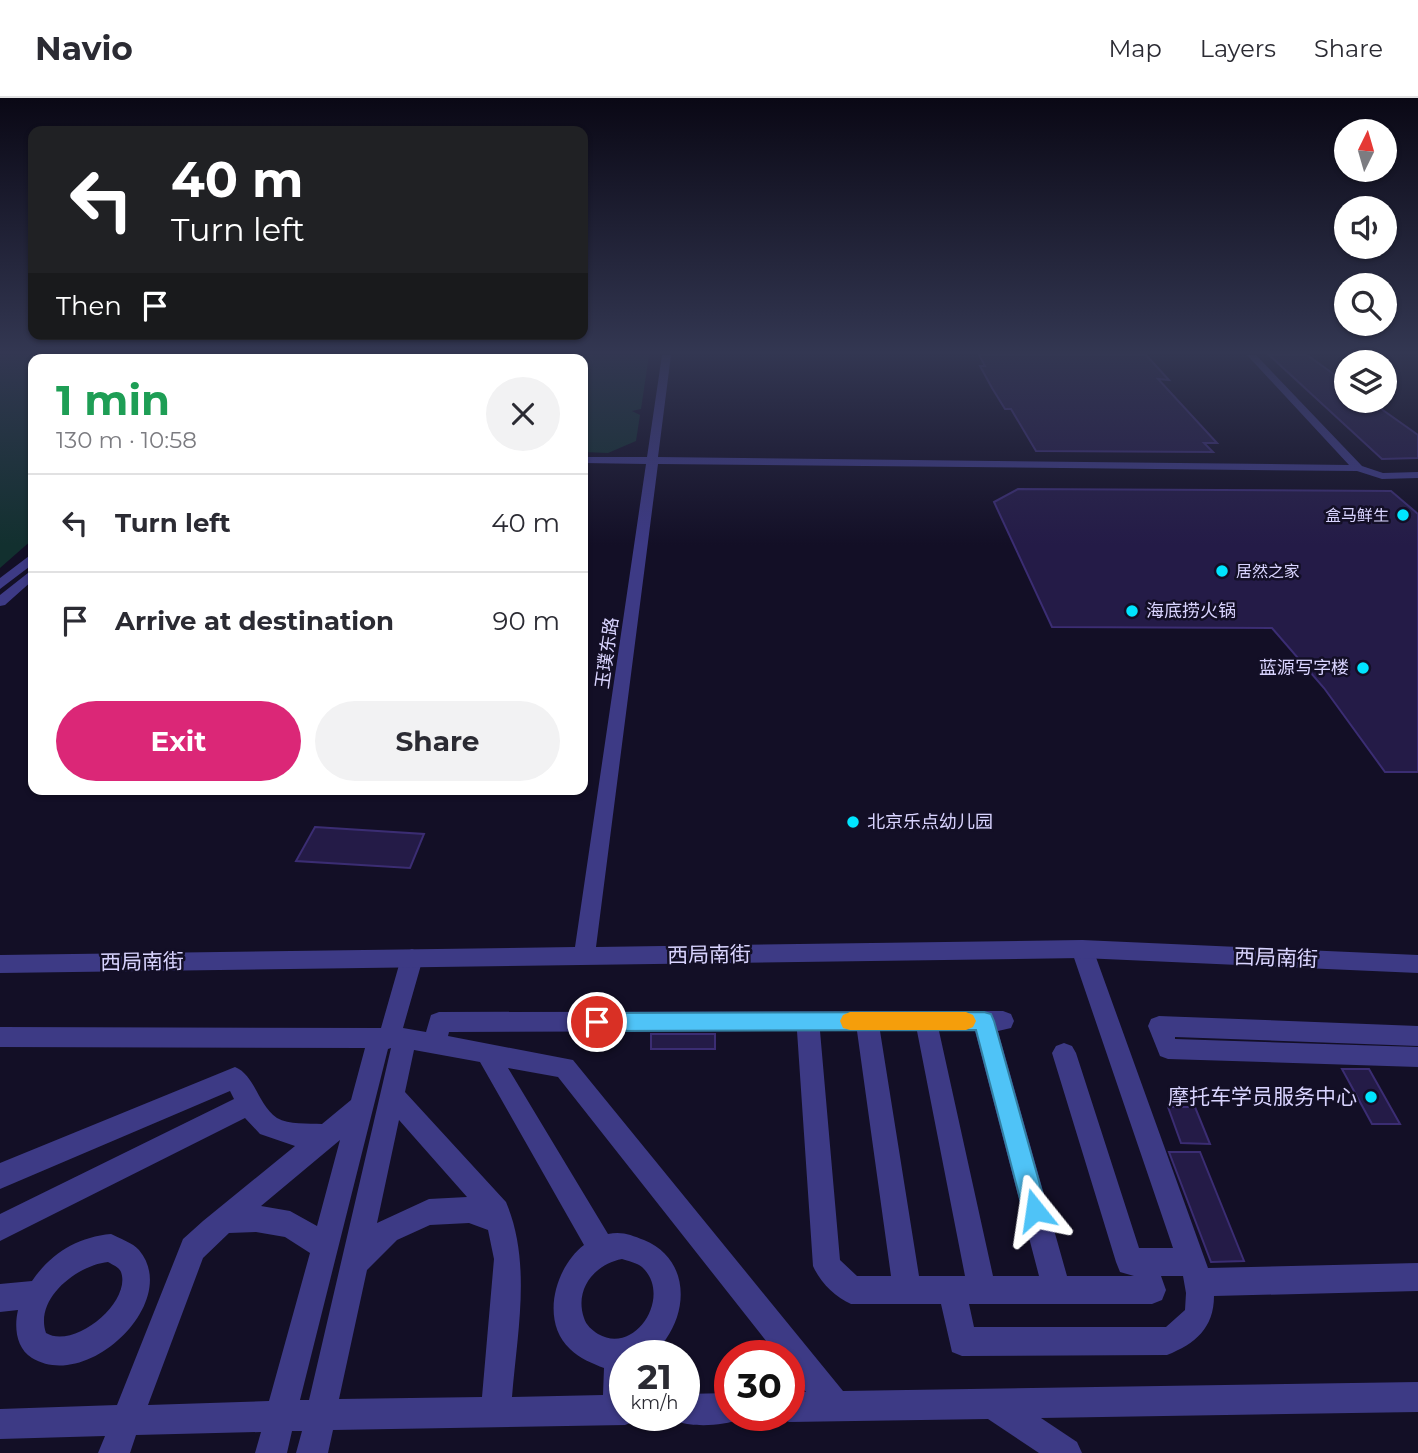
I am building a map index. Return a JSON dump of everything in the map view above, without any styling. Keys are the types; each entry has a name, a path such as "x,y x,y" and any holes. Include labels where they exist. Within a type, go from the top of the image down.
{"street":[{"name":"玉璞东路","path":"584,956 659,418"},
{"path":"1311,418 1358,468"},
{"path":"588,460 1358,468 1382,476 1418,475"},
{"path":"0,585 28,561"},
{"path":"0,602 28,577"},
{"path":"952,1289 962,1342 1167,1341 1190,1329 1199,1313 1201,1300 1196,1272 1082,949"},
{"name":"西局南街","path":"0,964 1082,949 1418,964"},
{"path":"271,1453 361,1107 391,1039 412,958"},
{"path":"808,1021 827,1266 852,1290 1152,1290 1143,1262"},
{"path":"867,1021 907,1290"},
{"path":"926,1021 982,1289"},
{"path":"435,1044 439,1022 993,1021 1057,1291"},
{"path":"1418,1036 1158,1026 1168,1049 1418,1057"},
{"path":"0,1037 391,1039 435,1044 565,1068 837,1407"},
{"path":"312,1453 392,1095 391,1039"},
{"path":"487,1053 602,1250"},
{"path":"1064,1053 1130,1262 1196,1272 1418,1277"},
{"path":"0,1176 235,1078 267,1128 287,1135 326,1136"},
{"path":"392,1095 497,1212 509,1259 496,1412"},
{"path":"0,1228 250,1103"},
{"path":"114,1453 124,1421 193,1249 224,1220 361,1107"},
{"path":"355,1262 388,1231 429,1212 469,1210 499,1220"},
{"path":"224,1220 256,1219 289,1224 324,1247"},
{"path":"609,1355 592,1349 578,1338 570,1321 567,1302 571,1284 580,1267 602,1250 622,1245 637,1247 650,1255 661,1267 667,1282 668,1299 665,1317 650,1340"},
{"path":"0,1298 38,1294"},
{"path":"805,1407 1418,1397"},
{"path":"994,1405 1066,1453"},
{"path":"0,1424 609,1410"}],"green space":[{"path":"0,418 28,418 28,543 0,568"},
{"path":"588,418 640,418 636,441 608,453 588,452"}],"building":[{"path":"1016,418 1194,418 1217,443 1204,443 1213,452 1036,451"},
{"path":"1338,418 1394,418 1418,435 1418,458 1382,459"},
{"name":"居然之家","path":"1018,489 1391,491 1418,514 1418,772 1385,772 1324,688 1272,628 1052,627 994,502"},
{"path":"315,827 424,834 410,868 296,861"},
{"path":"651,1034 715,1034 715,1049 651,1049"},
{"name":"摩托车学员服务中心","path":"1342,1069 1369,1069 1400,1124 1372,1124"},
{"path":"1168,1107 1195,1107 1210,1144 1181,1143"},
{"path":"1169,1152 1200,1152 1244,1261 1211,1262"}],"slow traffic":[{"path":"850,1021 966,1021"}],"place":[{"name":"盒马鲜生","path":"1403,515"},
{"name":"居然之家","path":"1222,571"},
{"name":"海底捞火锅","path":"1132,611"},
{"name":"蓝源写字楼","path":"1363,668"},
{"name":"北京乐点幼儿园","path":"853,822"},
{"name":"摩托车学员服务中心","path":"1371,1097"}],"route":[{"path":"597,1022 984,1021 1035,1210"}]}
